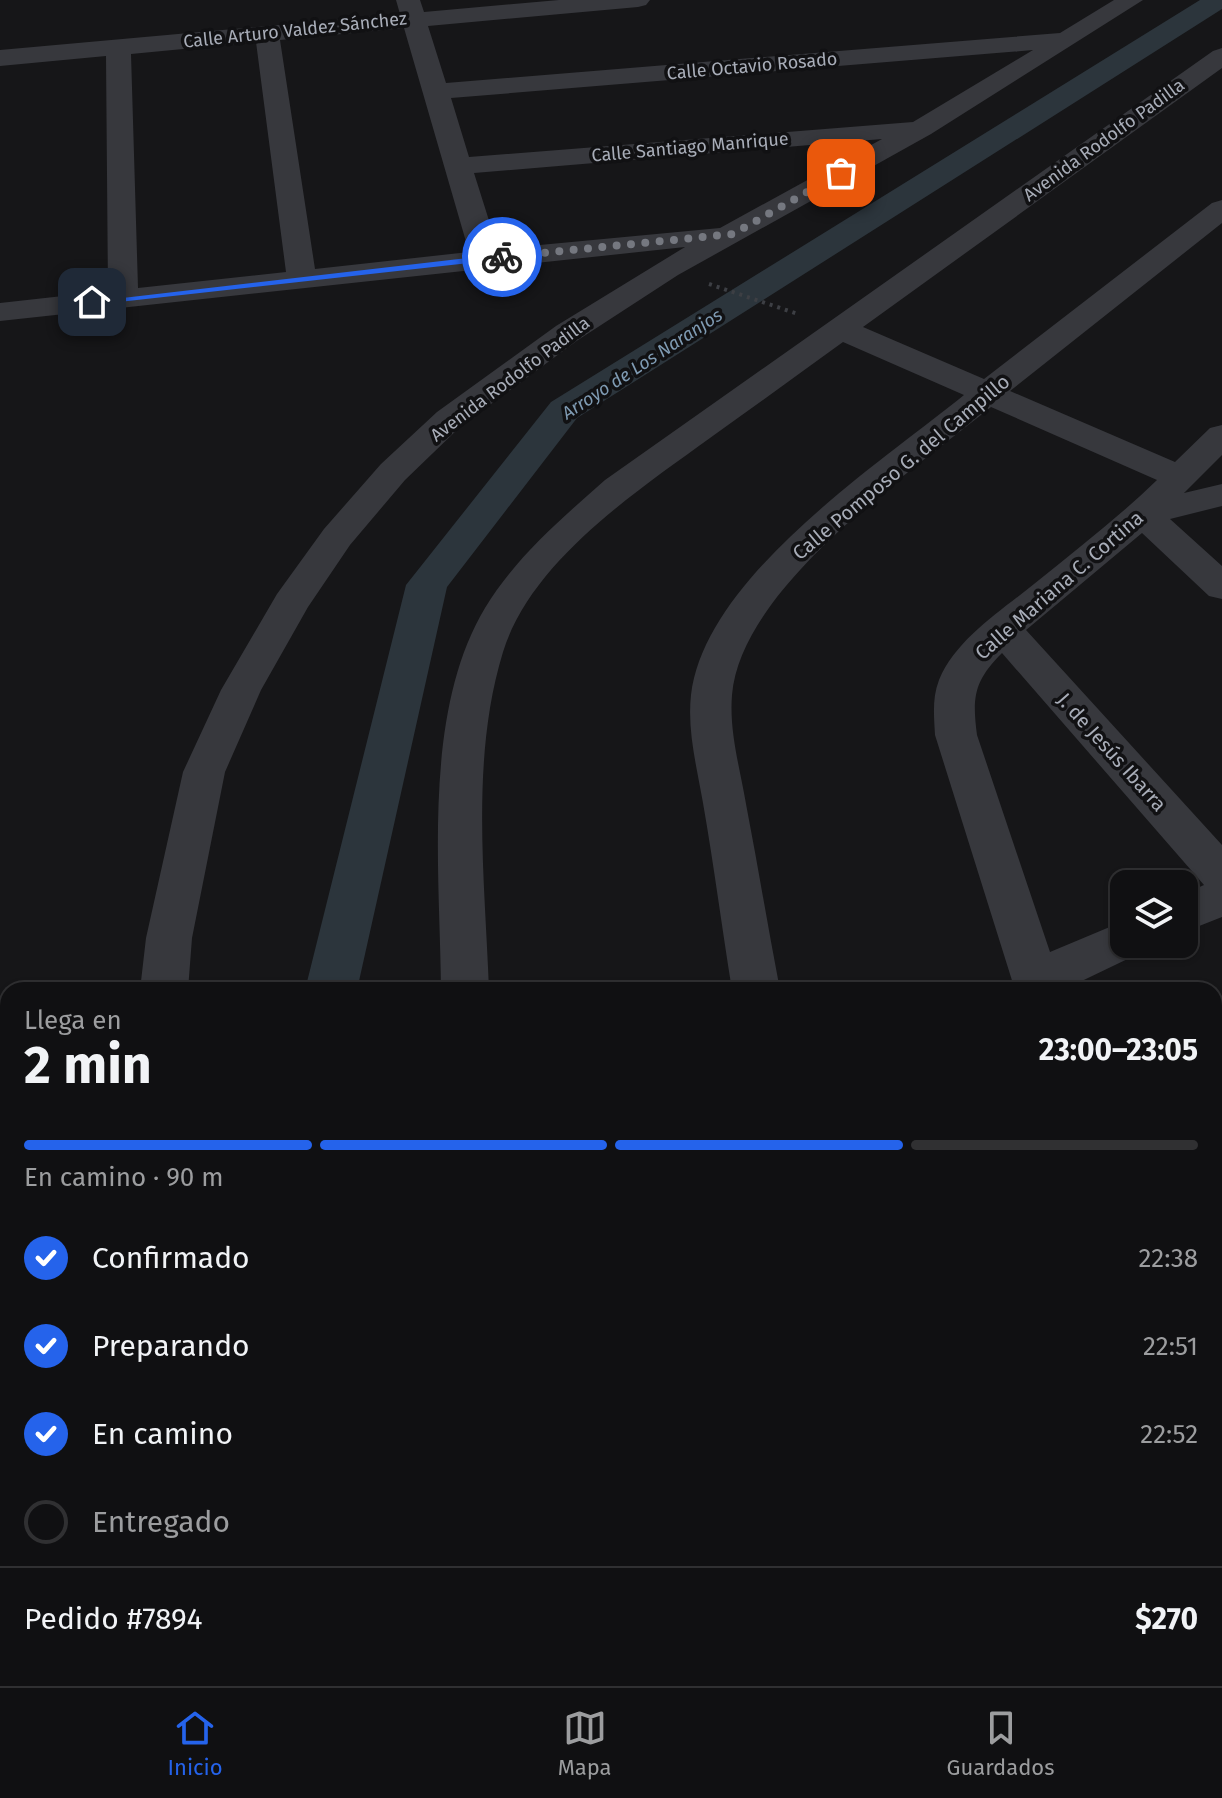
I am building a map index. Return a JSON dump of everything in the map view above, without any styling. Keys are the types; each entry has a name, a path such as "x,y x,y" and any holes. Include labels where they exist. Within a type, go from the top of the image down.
{"street":[{"name":"Calle Arturo Valdez Sánchez","path":"0,58 267,34 411,10 638,0"},
{"name":"Avenida Rodolfo Padilla","path":"165,982 169,938 204,772 241,690 291,603 337,537 393,472 449,419 567,333 667,269 922,128 1131,0"},
{"path":"411,10 486,259"},
{"path":"267,34 302,280"},
{"name":"Calle Octavio Rosado","path":"435,92 1069,39"},
{"path":"118,47 123,299"},
{"name":"Avenida Rodolfo Padilla","path":"465,982 463,765 475,675 499,615 524,578 618,488 1222,56"},
{"name":"Calle Santiago Manrique","path":"459,166 922,128"},
{"name":"Calle Pomposo G. del Campillo","path":"755,982 713,738 713,681 726,642 750,605 783,566 841,513 1222,209"},
{"path":"0,312 733,234"},
{"path":"840,329 1181,477"},
{"name":"Calle Mariana C. Cortina","path":"1037,982 956,735 953,706 959,680 970,661 1003,629 1143,514 1222,435"},
{"path":"1143,514 1222,495"},
{"path":"1143,514 1222,587"},
{"name":"J. de Jesús Ibarra","path":"1003,629 1222,875"},
{"path":"1198,908 1222,897"},
{"path":"1044,982 1110,947"}],"path":[{"path":"721,289 783,310"}],"waterway":[{"name":"Arroyo de Los Naranjos","path":"333,982 427,585 564,410 1218,0"}],"way so far":[{"path":"502,257 733,234 841,173"}],"route":[{"path":"92,302 502,257"}]}
